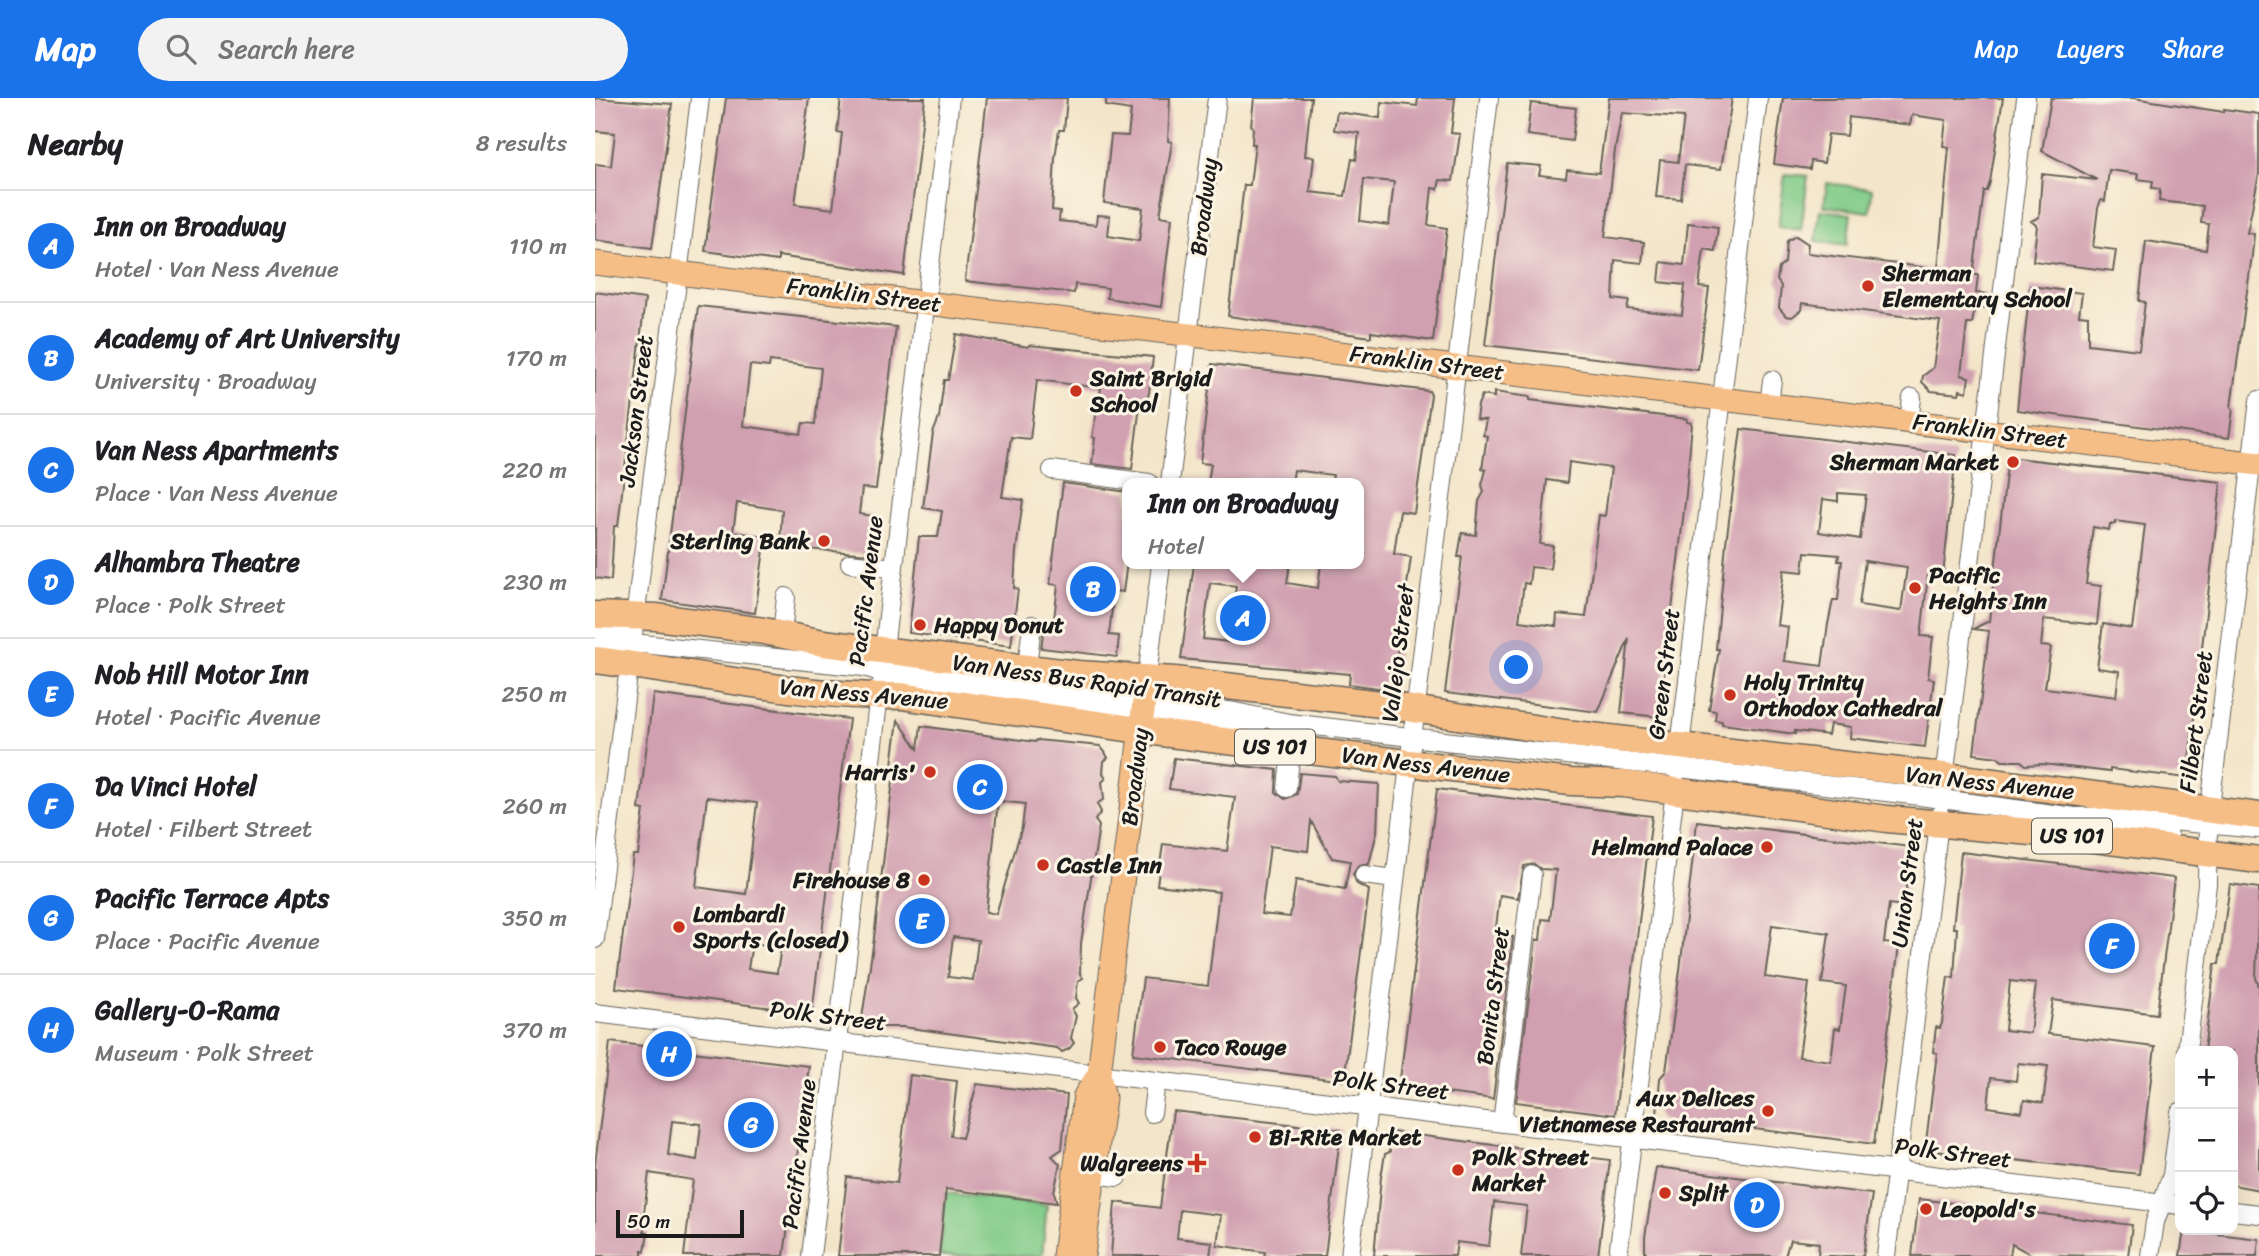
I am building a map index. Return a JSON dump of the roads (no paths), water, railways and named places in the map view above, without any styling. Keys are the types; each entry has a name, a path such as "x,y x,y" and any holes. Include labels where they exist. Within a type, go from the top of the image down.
{"highway":[{"name":"Van Ness Avenue","path":"595,615 633,641 719,679 1027,667 1078,674 1144,706 1290,736 1411,751 1571,782 1677,769 1780,806 1941,800 2055,834 2259,860"},
{"name":"Van Ness Avenue","path":"595,660 633,641 782,634 881,672 901,696 1000,708 1144,706 1415,710 1677,769 1941,800 2209,817 2259,816"}],"main road":[{"name":"Franklin Street","path":"595,263 2256,463"},
{"name":"Broadway","path":"1083,1256 1105,1175 1104,1098 1099,1074 1144,706"},
{"name":"Broadway","path":"1064,1256 1085,1096 1099,1074"}],"street":[{"name":"Jackson Street","path":"595,939 700,98"},
{"name":"Pacific Avenue","path":"811,1256 950,98"},
{"name":"Broadway","path":"1171,478 1217,98"},
{"name":"Vallejo Street","path":"1350,1256 1489,98"},
{"name":"Green Street","path":"1618,1256 1758,98"},
{"name":"Union Street","path":"1886,1256 2026,98"},
{"path":"1769,405 1772,380"},
{"path":"1909,422 1912,398"},
{"name":"Filbert Street","path":"2188,1046 2207,884 2209,817 2256,463 2259,400"},
{"path":"1052,470 1122,479"},
{"path":"850,563 894,568"},
{"name":"Broadway","path":"1144,706 1160,569"},
{"path":"782,634 786,597"},
{"path":"1027,667 1032,625"},
{"path":"595,630 615,632 633,641"},
{"path":"595,645 613,647 633,641"},
{"path":"1287,788 1290,736"},
{"path":"1941,800 2075,817 2111,827 2184,839 2206,853"},
{"path":"2075,817 2209,817 2259,829"},
{"path":"1364,875 1395,879"},
{"name":"Bonita Street","path":"1502,1123 1532,875"},
{"name":"Polk Street","path":"595,1013 2171,1204"},
{"path":"1152,1112 1156,1081"},
{"path":"2150,1256 2153,1231 2171,1204 2175,1151"},
{"path":"2238,1212 2259,1214"}],"place":[{"name":"Sherman Elementary School","path":"1868,286"},
{"name":"Saint Brigid School","path":"1076,391"},
{"name":"Sherman Market","path":"2013,462"},
{"name":"Sterling Bank","path":"824,541"},
{"name":"Pacific Heights Inn","path":"1915,588"},
{"name":"Academy of Art University","path":"1093,589"},
{"name":"Inn on Broadway","path":"1243,618"},
{"name":"Happy Donut","path":"920,625"},
{"name":"Holy Trinity Orthodox Cathedral","path":"1730,695"},
{"name":"Harris'","path":"930,772"},
{"name":"Van Ness Apartments","path":"980,787"},
{"name":"Helmand Palace","path":"1767,847"},
{"name":"Castle Inn","path":"1043,865"},
{"name":"Firehouse 8","path":"924,880"},
{"name":"Nob Hill Motor Inn","path":"922,921"},
{"name":"Lombardi Sports (closed)","path":"679,927"},
{"name":"Da Vinci Hotel","path":"2112,946"},
{"name":"Taco Rouge","path":"1160,1047"},
{"name":"Gallery-O-Rama","path":"669,1054"},
{"name":"Aux Delices Vietnamese Restaurant","path":"1768,1111"},
{"name":"Pacific Terrace Apts","path":"751,1125"},
{"name":"Bi-Rite Market","path":"1255,1137"},
{"name":"Walgreens","path":"1197,1163"},
{"name":"Polk Street Market","path":"1458,1170"},
{"name":"Split","path":"1665,1193"},
{"name":"Alhambra Theatre","path":"1757,1205"},
{"name":"Leopold's","path":"1926,1209"}]}
